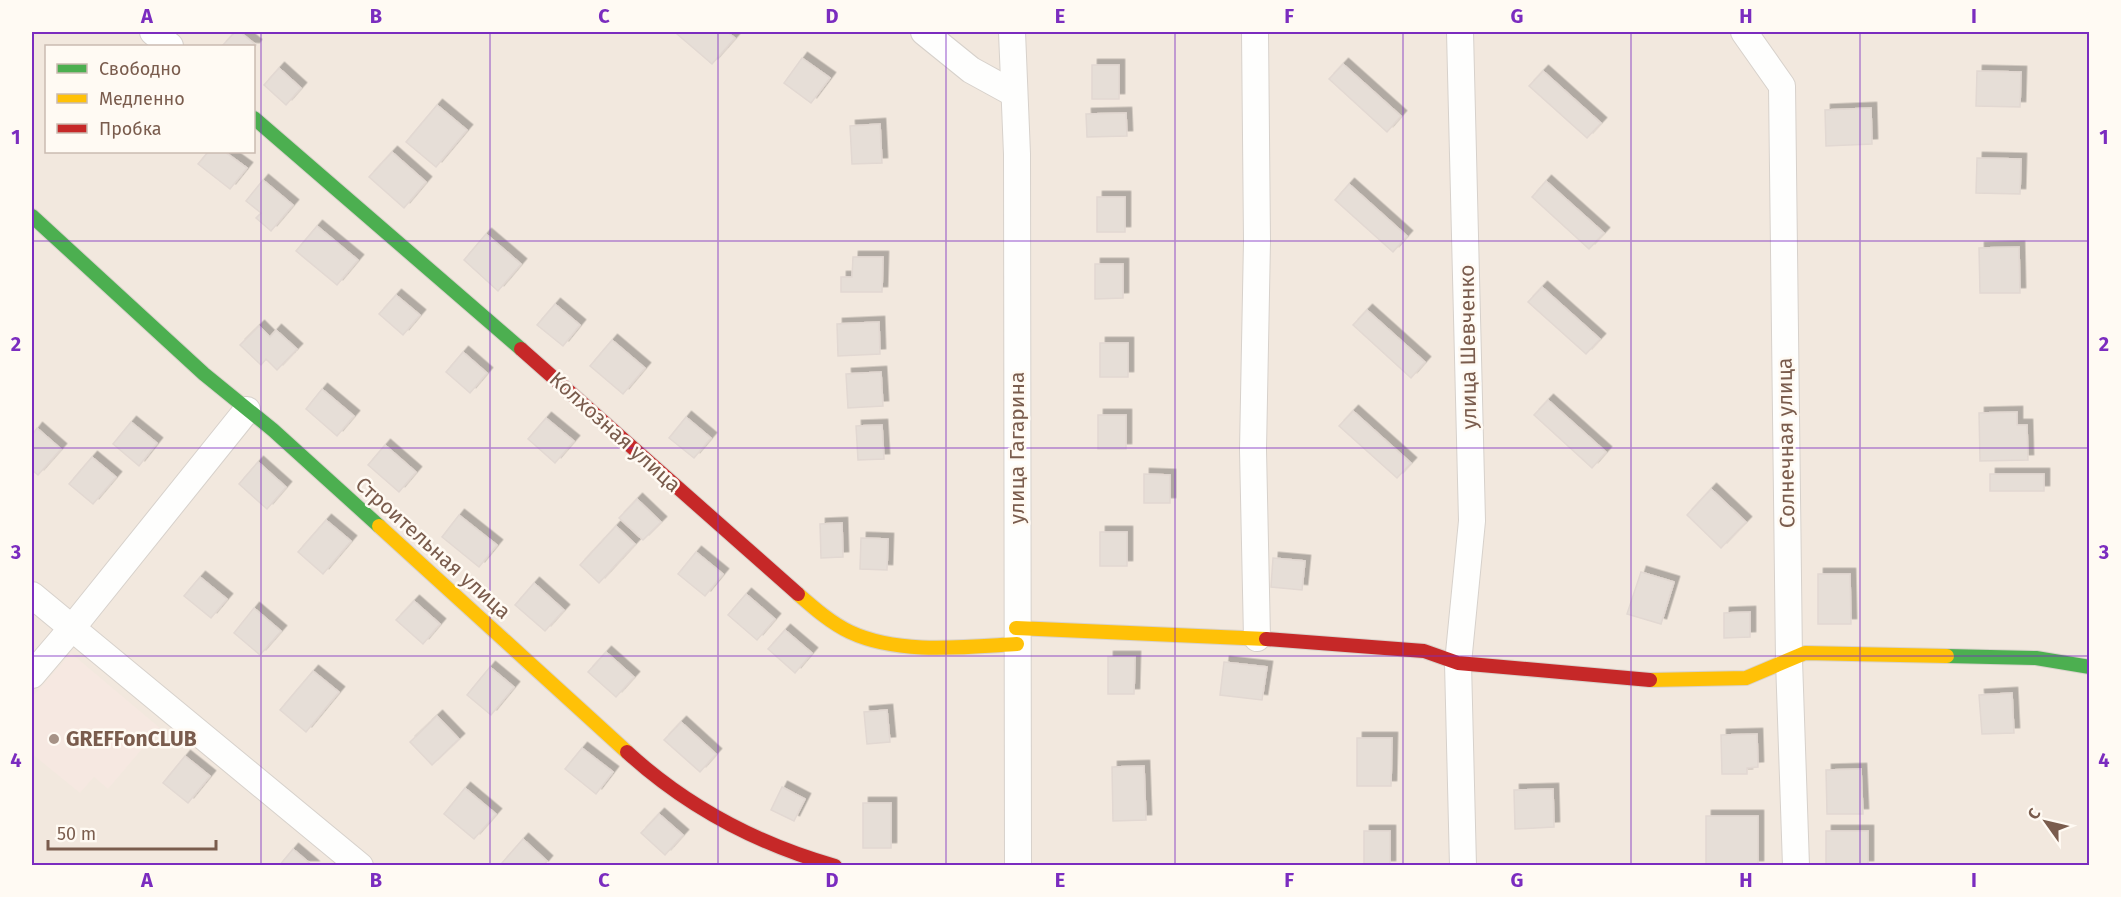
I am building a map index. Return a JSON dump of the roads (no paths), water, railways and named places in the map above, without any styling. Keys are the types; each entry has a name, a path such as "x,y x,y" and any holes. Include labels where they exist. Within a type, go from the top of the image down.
{"street":[{"path":"153,32 169,45"},
{"path":"924,32 972,70 1012,93"},
{"name":"улица Гагарина","path":"1012,32 1012,93 1017,154 1018,866"},
{"path":"1255,32 1257,241 1253,450 1257,638"},
{"name":"улица Шевченко","path":"1460,32 1472,521 1458,663 1463,866"},
{"name":"Солнечная улица","path":"1744,32 1782,86 1789,660 1796,866"},
{"name":"Колхозная улица","path":"255,119 491,322 818,612 852,634 878,642 987,646 1017,636 1257,638 1424,651 1458,663 1655,680 1746,678 1805,653 2036,658 2090,668"},
{"name":"Строительная улица","path":"32,216 204,374 273,430 643,767 696,806 761,842 836,866"},
{"path":"32,675 247,410"},
{"path":"32,595 360,866"}],"place":[{"name":"GREFFonCLUB","path":"54,739"}]}
